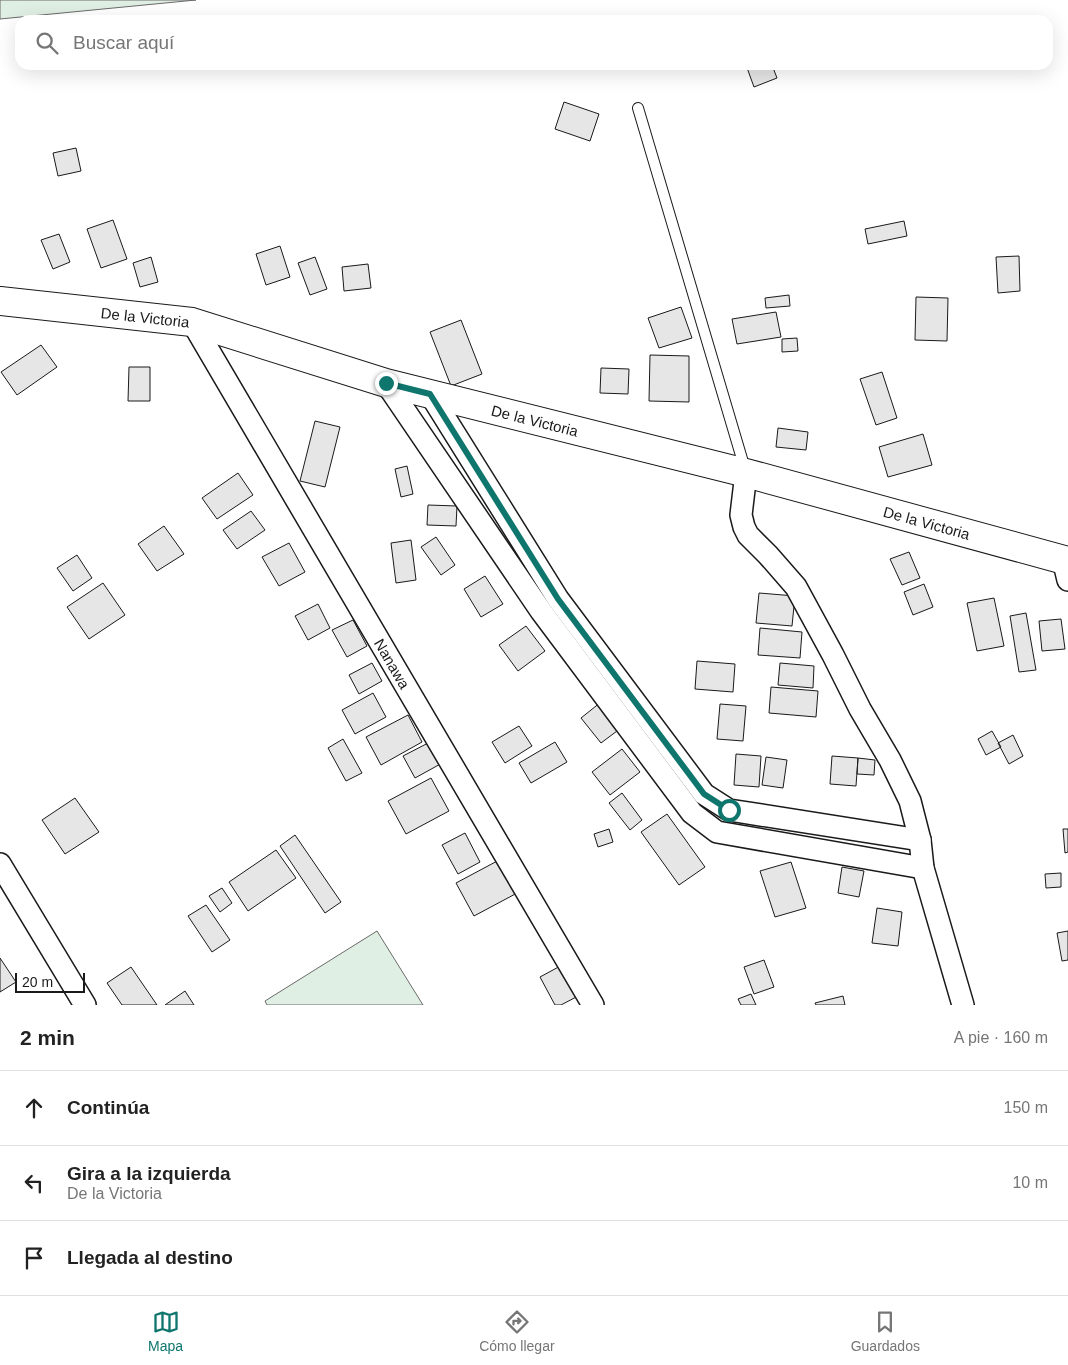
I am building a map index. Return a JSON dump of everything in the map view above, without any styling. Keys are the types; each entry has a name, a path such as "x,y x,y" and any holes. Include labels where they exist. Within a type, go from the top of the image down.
{"main road":[{"name":"De la Victoria","path":"0,301 192,322 386,383 746,473 1066,566"}],"street":[{"name":"Nanawa","path":"192,322 593,1005"},
{"path":"386,383 541,611 692,813 717,832 923,868"},
{"path":"430,394 558,599 704,794 729,810 920,840"},
{"path":"746,473 741,515 744,527 748,535 768,554 796,587 834,655 860,709 894,768 910,801 920,840 923,868 962,1005"},
{"path":"717,832 729,810"},
{"path":"0,864 85,1005"}],"lane":[{"path":"638,108 746,473"}],"green space":[{"path":"0,0 196,0 41,15 15,15 15,18 0,19"},
{"path":"377,931 423,1005 267,1005 265,1001"}],"building":[{"path":"748,70 774,70 777,78 754,87"},
{"path":"564,102 599,114 590,141 555,129"},
{"path":"76,148 81,171 58,176 53,153"},
{"path":"113,220 127,259 101,268 87,229"},
{"path":"904,221 907,236 868,244 865,229"},
{"path":"59,234 70,262 53,269 41,240"},
{"path":"280,246 290,277 266,285 256,254"},
{"path":"1019,256 1020,291 998,293 996,257"},
{"path":"151,257 158,282 140,287 133,263"},
{"path":"315,257 327,289 310,295 298,263"},
{"path":"368,264 371,288 344,291 342,267"},
{"path":"789,295 790,306 766,308 765,298"},
{"path":"916,297 948,298 947,341 915,340"},
{"path":"681,307 692,338 659,348 648,318"},
{"path":"776,312 781,337 737,344 732,319"},
{"path":"461,320 482,374 451,386 430,332"},
{"path":"797,338 798,351 782,352 782,339"},
{"path":"41,345 57,367 17,395 1,372"},
{"path":"650,355 689,356 689,402 649,401"},
{"path":"129,367 150,367 150,401 128,401"},
{"path":"601,368 629,369 628,394 600,393"},
{"path":"882,372 897,418 876,425 860,379"},
{"path":"315,421 340,427 325,487 300,481"},
{"path":"778,428 808,432 806,450 776,447"},
{"path":"923,434 932,465 888,477 879,447"},
{"path":"407,466 413,494 401,497 395,469"},
{"path":"238,473 253,495 217,519 202,498"},
{"path":"428,505 457,506 456,526 427,525"},
{"path":"251,511 265,530 237,549 223,530"},
{"path":"164,526 184,554 157,571 138,544"},
{"path":"436,537 455,565 441,575 421,547"},
{"path":"411,540 416,580 396,583 391,543"},
{"path":"289,543 305,572 279,586 262,557"},
{"path":"909,552 920,578 902,585 890,559"},
{"path":"77,555 92,578 73,591 57,568"},
{"path":"485,576 503,604 481,617 464,589"},
{"path":"103,583 125,615 89,639 67,607"},
{"path":"924,584 933,607 913,615 904,592"},
{"path":"759,593 795,596 792,626 756,623"},
{"path":"994,598 1004,646 977,651 967,603"},
{"path":"318,604 330,628 308,640 295,616"},
{"path":"1026,613 1036,670 1019,672 1010,616"},
{"path":"1061,619 1065,649 1042,651 1039,621"},
{"path":"353,620 367,646 347,657 332,630"},
{"path":"526,626 545,651 518,671 499,645"},
{"path":"760,628 802,632 800,658 758,655"},
{"path":"697,661 735,664 733,692 695,689"},
{"path":"372,663 382,681 359,694 349,675"},
{"path":"780,663 814,666 813,688 778,685"},
{"path":"771,687 818,691 816,717 769,713"},
{"path":"373,693 386,717 355,734 342,710"},
{"path":"601,702 621,728 601,743 581,718"},
{"path":"720,704 746,706 743,741 717,739"},
{"path":"408,715 422,742 381,765 366,737"},
{"path":"519,726 532,746 505,763 492,742"},
{"path":"992,731 1001,747 986,755 978,739"},
{"path":"1013,735 1023,756 1009,764 998,743"},
{"path":"343,739 362,773 346,781 328,748"},
{"path":"432,741 444,762 415,778 403,756"},
{"path":"555,742 567,762 531,783 519,763"},
{"path":"622,749 640,772 610,795 592,772"},
{"path":"736,754 761,756 759,787 734,785"},
{"path":"832,756 858,758 856,786 830,784"},
{"path":"766,757 787,760 783,788 762,785"},
{"path":"858,758 875,760 874,775 857,774"},
{"path":"431,778 449,811 406,834 388,801"},
{"path":"622,793 642,820 630,830 609,803"},
{"path":"75,798 99,832 65,854 42,820"},
{"path":"667,814 705,867 679,885 641,832"},
{"path":"609,829 613,842 598,847 594,834"},
{"path":"1063,829 1068,829 1068,852 1065,853"},
{"path":"465,833 480,862 458,874 442,845"},
{"path":"295,835 341,902 325,913 280,846"},
{"path":"276,850 296,878 248,911 229,882"},
{"path":"501,859 519,892 474,916 456,883"},
{"path":"791,862 806,908 775,917 760,871"},
{"path":"842,867 864,871 859,897 838,893"},
{"path":"1061,873 1061,887 1046,888 1045,874"},
{"path":"222,888 232,903 220,912 209,896"},
{"path":"206,905 230,940 212,952 188,916"},
{"path":"877,908 902,912 898,946 872,943"},
{"path":"1068,931 1068,960 1062,961 1057,933"},
{"path":"0,958 16,982 0,992"},
{"path":"764,960 774,987 754,994 744,967"},
{"path":"564,964 580,995 561,1005 555,1005 540,977"},
{"path":"131,967 157,1005 122,1005 107,983"},
{"path":"185,991 194,1005 165,1005"},
{"path":"751,994 756,1005 741,1005 738,999"},
{"path":"843,996 845,1005 816,1005 815,1003"}],"route":[{"path":"386,383 430,394 558,599 704,794 729,810"}]}
